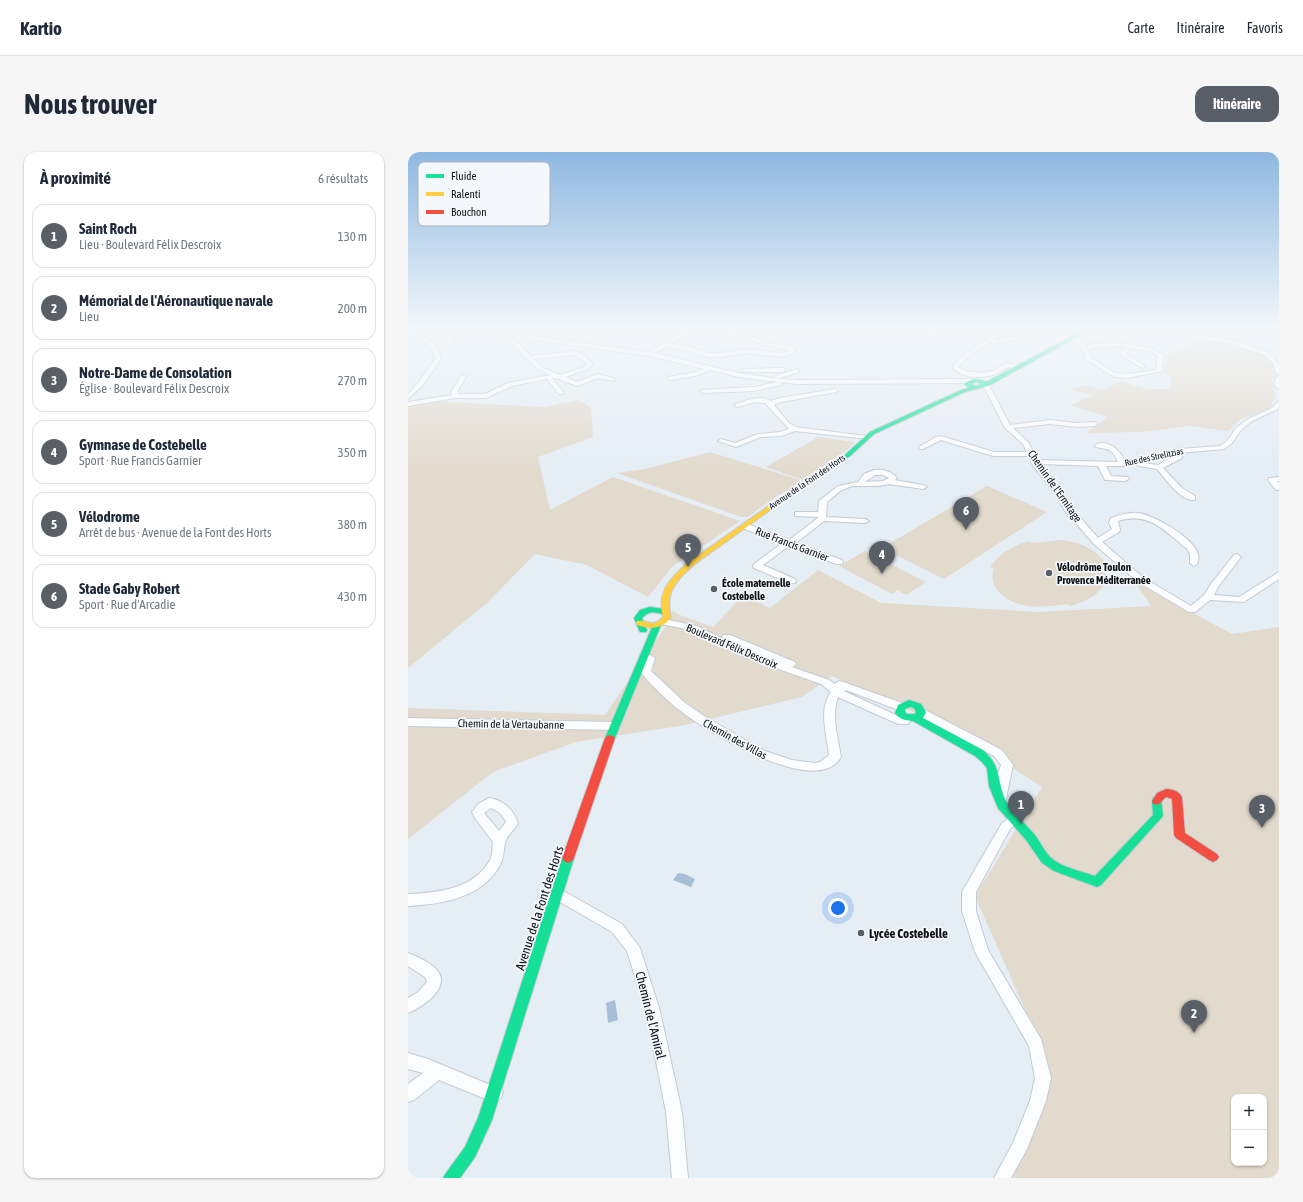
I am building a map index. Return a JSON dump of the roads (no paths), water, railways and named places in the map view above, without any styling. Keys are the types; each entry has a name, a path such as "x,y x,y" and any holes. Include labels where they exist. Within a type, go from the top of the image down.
{"main road":[{"path":"976,386 996,376"},
{"path":"976,386 999,376"},
{"name":"Avenue de la Font des Horts","path":"451,1178 470,1152 485,1120 555,896 614,726 648,644 663,619 668,588 682,572 783,497 848,455 866,438 889,424 976,386"},
{"name":"Avenue de la Font des Horts","path":"640,623 638,618 639,616 644,611 652,609 667,594"},
{"path":"640,623 647,626 663,619 661,609 652,609"},
{"path":"640,623 648,644"},
{"name":"Boulevard Félix Descroix","path":"909,704 915,704 920,708 914,716 900,713 901,707 909,704"},
{"name":"Boulevard Félix Descroix","path":"1001,804 1027,833 1049,863 1097,882 1158,816 1157,801 1160,796 1169,792 1174,793 1177,796 1180,835 1214,857"}],"street":[{"path":"408,397 418,388 428,376"},
{"path":"408,404 456,396 486,396 510,384 548,377 558,376 577,384 598,376 613,379"},
{"path":"670,378 684,376"},
{"path":"744,376 789,382 943,382 976,386"},
{"path":"756,376 781,376"},
{"path":"456,396 454,392 463,377"},
{"path":"548,377 561,392"},
{"path":"1279,378 1277,383 1279,387"},
{"path":"770,380 757,384 703,391 754,389 789,382"},
{"name":"Chemin de l'Ermitage","path":"976,386 1008,427 1026,443 1036,462 1060,494 1068,509 1097,542 1141,580 1192,610 1208,597"},
{"path":"770,404 780,400 835,392"},
{"path":"737,405 760,399 767,401 787,424 794,429"},
{"name":"Rue des Strelitzias","path":"1036,462 1123,464 1179,451 1222,448 1230,442 1238,429 1250,420 1274,409 1279,403"},
{"path":"1008,427 1050,422 1077,425 1095,424"},
{"path":"722,441 736,445 760,435 781,434 794,429 866,438"},
{"path":"921,448 938,438 941,438 993,454 1031,454"},
{"path":"1098,446 1110,446 1116,450 1123,464"},
{"path":"1159,467 1179,456"},
{"path":"1136,462 1159,467 1179,490 1192,498"},
{"path":"1101,464 1108,478 1125,479"},
{"path":"862,482 868,475 879,471 891,475 893,478 890,482"},
{"path":"1279,479 1272,480 1279,488"},
{"path":"792,581 757,566 822,517 823,501 844,486 862,482 873,484 890,482 924,486"},
{"path":"798,514 865,521"},
{"path":"1097,542 1116,530 1113,523 1114,520 1145,515 1157,521 1191,548 1194,554 1194,563"},
{"name":"Rue Francis Garnier","path":"745,526 839,562"},
{"path":"1237,557 1214,586 1208,597 1241,600 1279,575"},
{"name":"Chemin des Villas","path":"663,619 646,672 681,706 700,719 770,758 815,768 823,766 835,757 829,715 831,701 841,689"},
{"name":"Boulevard Félix Descroix","path":"663,619 841,689 901,707"},
{"name":"Boulevard Félix Descroix","path":"841,689 898,720 904,721 914,716 998,753 1007,766 1004,774 1001,804"},
{"name":"Chemin de la Vertaubanne","path":"408,722 614,726"},
{"path":"1002,1178 1019,1149 1038,1101 1043,1078 1036,1044 982,952 969,911 969,892 1006,826 1014,820"},
{"path":"408,900 444,897 475,884 484,877 496,862 499,853 500,841"},
{"name":"Chemin de l'Amiral","path":"555,896 562,897 617,928 633,948 653,1011 674,1112 680,1178"},
{"path":"408,958 430,972 433,975 434,980 433,985 421,998 408,1006"},
{"path":"408,1061 438,1071 488,1092 495,1092"},
{"path":"408,1094 438,1071"}],"water":[{"path":"678,873 685,874 695,879 691,887 673,880"},
{"path":"615,1000 618,1020 608,1023 606,1003"}],"place":[{"name":"Stade Gaby Robert","path":"966,530"},
{"name":"Vélodrome","path":"688,567"},
{"name":"Vélodrôme Toulon Provence Méditerranée","path":"1049,573"},
{"name":"Gymnase de Costebelle","path":"882,574"},
{"name":"École maternelle Costebelle","path":"714,589"},
{"name":"Saint Roch","path":"1021,824"},
{"name":"Notre-Dame de Consolation","path":"1262,828"},
{"name":"Lycée Costebelle","path":"861,933"},
{"name":"Mémorial de l'Aéronautique navale","path":"1194,1033"}]}
